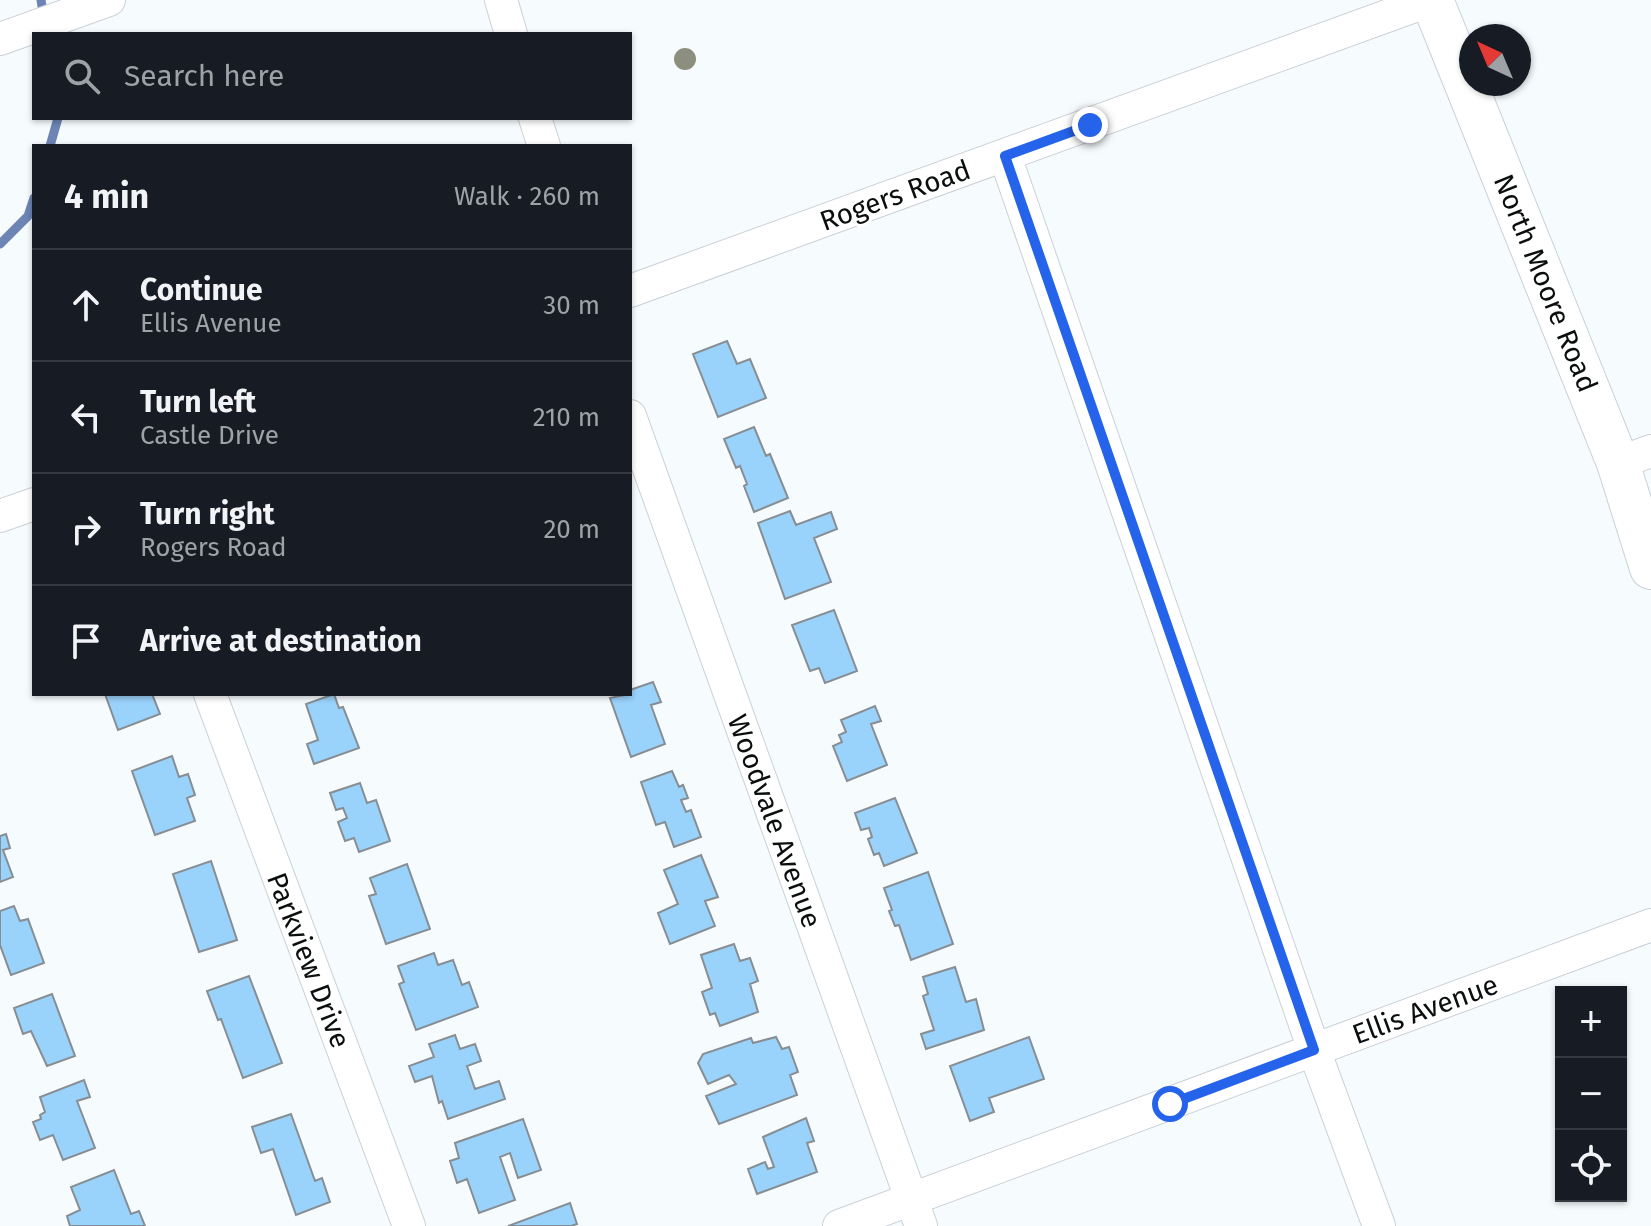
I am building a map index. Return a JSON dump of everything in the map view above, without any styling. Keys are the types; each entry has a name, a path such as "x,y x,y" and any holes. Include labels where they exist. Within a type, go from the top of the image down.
{"main road":[{"name":"North Moore Road","path":"1432,0 1635,457 1651,568"}],"street":[{"path":"0,39 109,0"},
{"path":"501,0 510,32"},
{"name":"Rogers Road","path":"632,290 1432,0"},
{"path":"536,120 543,144"},
{"path":"1005,156 1314,1050 1379,1226"},
{"name":"Woodvale Avenue","path":"632,422 916,1213"},
{"path":"0,516 32,505"},
{"name":"Parkview Drive","path":"211,696 409,1226"},
{"name":"Ellis Avenue","path":"839,1226 916,1213 1314,1050 1651,925"}],"building":[{"path":"727,341 737,364 750,359 766,398 718,417 693,354"},
{"path":"754,427 766,456 770,454 788,498 754,512 740,466 736,468 724,439"},
{"path":"790,511 796,525 831,512 837,529 814,538 831,582 785,599 758,523"},
{"path":"834,610 857,671 825,683 819,668 810,671 792,625"},
{"path":"653,682 661,702 651,705 665,744 631,757 610,698 632,696 632,689"},
{"path":"106,696 153,696 160,714 118,730"},
{"path":"335,696 339,708 343,707 359,748 314,764 307,744 318,740 306,704"},
{"path":"875,706 881,721 871,724 887,765 847,781 833,746 842,742 839,735 846,732 841,720"},
{"path":"172,756 179,777 188,774 195,795 187,798 195,821 155,835 132,771"},
{"path":"672,771 679,787 683,785 688,798 681,800 686,812 691,810 701,837 674,847 665,822 656,825 641,782"},
{"path":"360,783 367,803 376,800 390,841 359,852 354,838 345,841 338,822 347,818 343,808 336,810 330,793"},
{"path":"895,798 917,853 884,866 879,853 874,855 868,839 872,837 869,828 861,830 855,813"},
{"path":"6,834 10,848 3,850 13,877 0,882 0,836"},
{"path":"701,855 718,897 705,901 715,926 670,944 658,913 678,904 664,870"},
{"path":"211,861 237,940 199,952 173,874"},
{"path":"407,864 430,929 386,944 369,896 376,894 370,878"},
{"path":"928,872 953,944 911,960 899,925 895,926 889,911 892,910 884,888"},
{"path":"14,906 20,921 28,919 44,963 11,975 0,945 0,911"},
{"path":"734,944 740,961 750,958 758,981 750,984 758,1012 720,1026 715,1013 710,1015 702,992 712,988 701,955"},
{"path":"434,953 438,965 453,960 462,985 469,982 478,1007 416,1030 399,984 404,982 398,966"},
{"path":"955,967 966,1002 976,999 984,1030 926,1049 921,1034 934,1030 923,996 928,994 923,977"},
{"path":"249,976 282,1063 243,1078 207,991"},
{"path":"52,994 75,1056 47,1066 31,1031 23,1034 14,1008"},
{"path":"455,1035 460,1049 475,1044 481,1061 467,1066 475,1089 499,1081 505,1099 448,1119 442,1101 439,1103 432,1076 415,1082 409,1066 434,1057 429,1044"},
{"path":"776,1037 782,1049 789,1047 798,1072 790,1075 797,1095 719,1124 706,1096 736,1084 729,1075 708,1084 698,1063 703,1054 751,1038 753,1043"},
{"path":"1029,1037 1044,1079 989,1098 994,1112 970,1121 950,1066"},
{"path":"84,1080 90,1097 77,1101 95,1148 63,1160 53,1135 40,1140 33,1122 41,1119 40,1115 45,1112 40,1097"},
{"path":"291,1114 315,1181 322,1178 330,1202 296,1215 273,1149 261,1153 252,1127"},
{"path":"806,1118 814,1141 807,1143 817,1172 757,1194 748,1169 765,1162 768,1169 774,1167 763,1137"},
{"path":"523,1119 541,1170 518,1178 510,1153 500,1157 515,1200 479,1213 467,1179 457,1183 450,1161 459,1158 455,1143"},
{"path":"114,1170 131,1214 139,1211 145,1226 70,1226 67,1216 80,1210 71,1187"},
{"path":"570,1203 577,1224 508,1226"}],"waterway":[{"path":"41,0 44,19"},
{"path":"51,144 57,120"},
{"path":"0,244 28,216 32,204"}],"route":[{"path":"1090,125 1005,156 1314,1050 1170,1104"}]}
